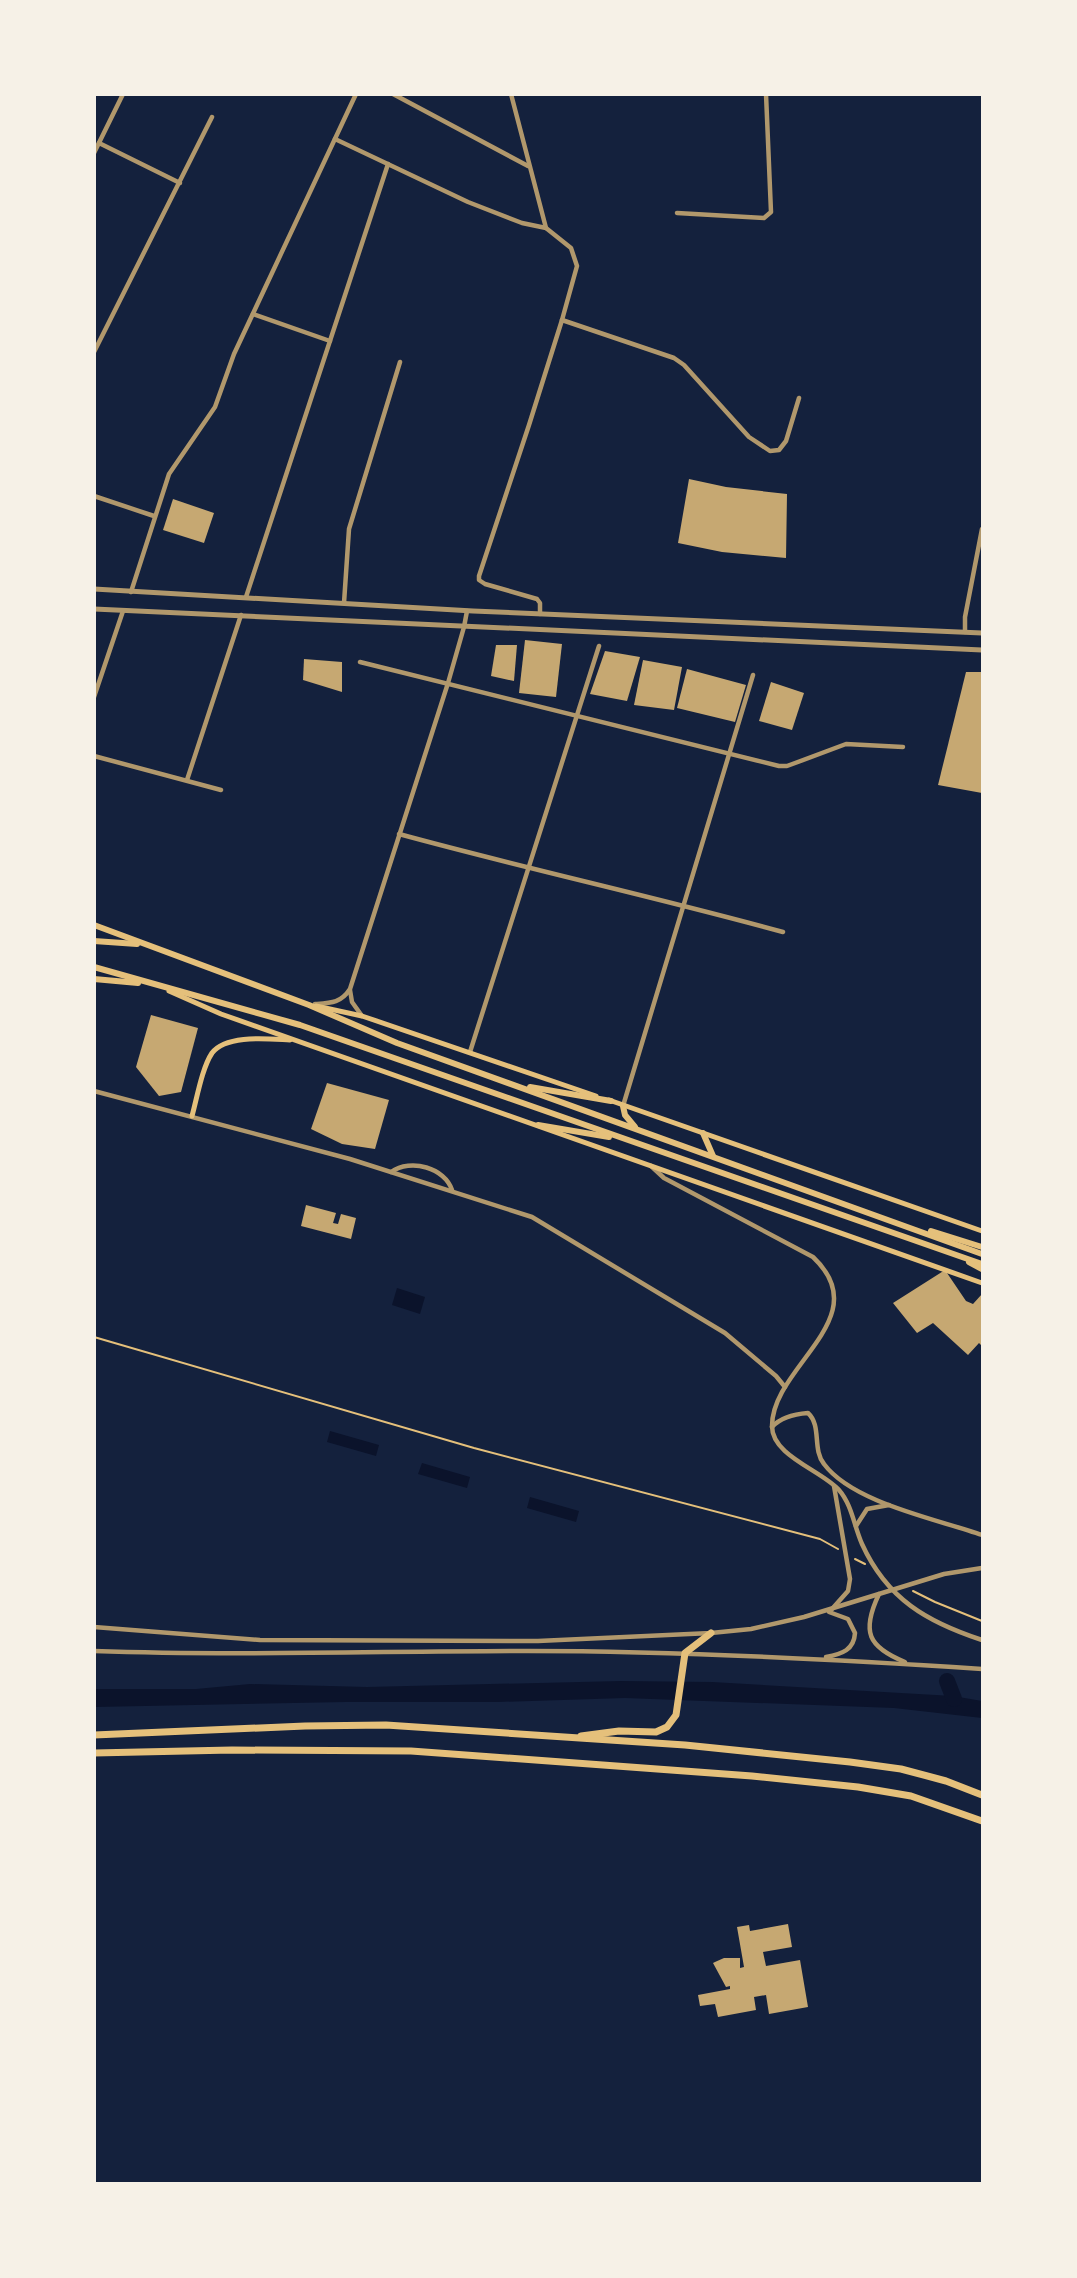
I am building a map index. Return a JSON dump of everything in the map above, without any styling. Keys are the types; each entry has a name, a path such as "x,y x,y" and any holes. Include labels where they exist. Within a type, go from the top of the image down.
{"highway":[{"path":"565,1739 619,1731 656,1732 671,1724 676,1716 685,1653 711,1633"},
{"path":"94,1735 386,1725 685,1745 898,1768 946,1781 982,1795"},
{"path":"94,1753 232,1750 411,1751 738,1775 892,1792 935,1803 982,1821"}],"main road":[{"path":"94,925 309,1005 397,1043 982,1254"},
{"path":"94,941 142,944"},
{"path":"94,967 300,1025 982,1264"},
{"path":"94,979 144,983"},
{"path":"160,987 221,1014 982,1283"},
{"path":"309,1005 362,1016 470,1052 982,1231"},
{"path":"192,1116 209,1059 216,1049 224,1044 255,1039 297,1040"},
{"path":"506,1082 611,1101"},
{"path":"623,1106 625,1115 636,1128"},
{"path":"538,1125 631,1141"},
{"path":"703,1133 713,1156"},
{"path":"884,1218 982,1247"},
{"path":"955,1254 982,1269"}],"street":[{"path":"94,153 124,94"},
{"path":"131,592 154,516 173,466 215,407 234,354 356,94"},
{"path":"393,94 529,166"},
{"path":"511,94 546,228"},
{"path":"677,213 764,218 771,212 766,94"},
{"path":"94,352 212,117"},
{"path":"334,139 468,202 522,223 546,228 570,248 576,260 576,273 562,320 478,576 485,584 537,598 540,614"},
{"path":"99,143 180,183"},
{"path":"246,597 388,164"},
{"path":"253,314 330,341"},
{"path":"562,320 674,358 684,365 749,437 770,451 779,450 786,441 799,398"},
{"path":"344,603 349,529 400,362"},
{"path":"94,496 154,516"},
{"path":"965,632 965,617 982,529"},
{"path":"94,589 467,611 982,633"},
{"path":"94,609 982,650"},
{"path":"94,697 123,611"},
{"path":"309,1005 337,1002 350,989 448,683 467,611"},
{"path":"187,780 241,615"},
{"path":"470,1052 599,646"},
{"path":"360,662 730,756 787,766 846,744 903,747"},
{"path":"623,1106 753,675"},
{"path":"94,756 221,790"},
{"path":"400,834 783,932"},
{"path":"350,989 352,1002 362,1016"},
{"path":"94,1091 391,1172 521,1213 544,1223 725,1333 776,1376 785,1387"},
{"path":"391,1172 407,1166 440,1172 446,1177 453,1191"},
{"path":"651,1166 664,1178 813,1257 828,1275 833,1312 822,1334 785,1387 775,1409 772,1428 777,1444 834,1485 845,1499 872,1564 894,1592 939,1623 982,1640"},
{"path":"772,1428 784,1419 808,1413 814,1421 818,1454 841,1481 855,1490 892,1505 982,1535"},
{"path":"828,1611 844,1597 850,1585 834,1485"},
{"path":"856,1527 859,1518 867,1509 892,1505"},
{"path":"94,1627 260,1640 538,1641 711,1633 751,1629 828,1611 944,1574 982,1568"},
{"path":"880,1593 870,1622 874,1644 887,1654 911,1664"},
{"path":"812,1658 844,1653 854,1640 855,1633 848,1619 828,1611"},
{"path":"94,1651 222,1654 515,1651 685,1653 982,1669"}],"path":[{"path":"94,1337 474,1448 820,1539"},
{"path":"935,1602 982,1621"}],"water":[{"path":"397,1288 425,1297 420,1314 392,1305"},
{"path":"330,1431 379,1445 376,1456 327,1442"},
{"path":"422,1463 470,1477 467,1488 418,1474"},
{"path":"530,1497 579,1511 576,1522 527,1508"},
{"path":"621,1681 712,1682 953,1696 982,1701 982,1718 894,1708 625,1698 95,1707 94,1689 196,1689 250,1684 367,1687"}],"building":[{"path":"689,479 726,487 787,494 786,558 722,552 678,543"},
{"path":"173,499 214,513 204,543 163,530"},
{"path":"525,640 562,644 556,697 519,693"},
{"path":"496,645 517,645 514,681 491,676"},
{"path":"605,651 640,657 627,701 590,694"},
{"path":"304,659 342,662 342,692 303,680"},
{"path":"643,660 682,667 674,710 634,705"},
{"path":"687,669 746,685 735,722 677,708"},
{"path":"966,672 982,672 982,793 938,785"},
{"path":"771,682 804,693 792,730 759,721"},
{"path":"151,1015 198,1028 181,1092 159,1096 136,1067"},
{"path":"327,1083 389,1100 375,1149 342,1144 311,1129"},
{"path":"306,1205 336,1213 333,1223 338,1224 341,1214 356,1218 351,1239 301,1226"},
{"path":"945,1270 966,1301 973,1304 982,1294 982,1346 979,1343 968,1355 933,1323 917,1333 893,1303"},
{"path":"788,1924 792,1947 763,1952 766,1966 800,1960 808,2007 769,2014 766,1995 754,1997 756,2010 718,2017 715,2004 700,2006 698,1995 730,1989 730,1986 726,1987 713,1963 724,1958 740,1958 740,1968 744,1967 737,1927 749,1925 750,1931"}],"waterway":[{"path":"947,1681 954,1699"}]}
